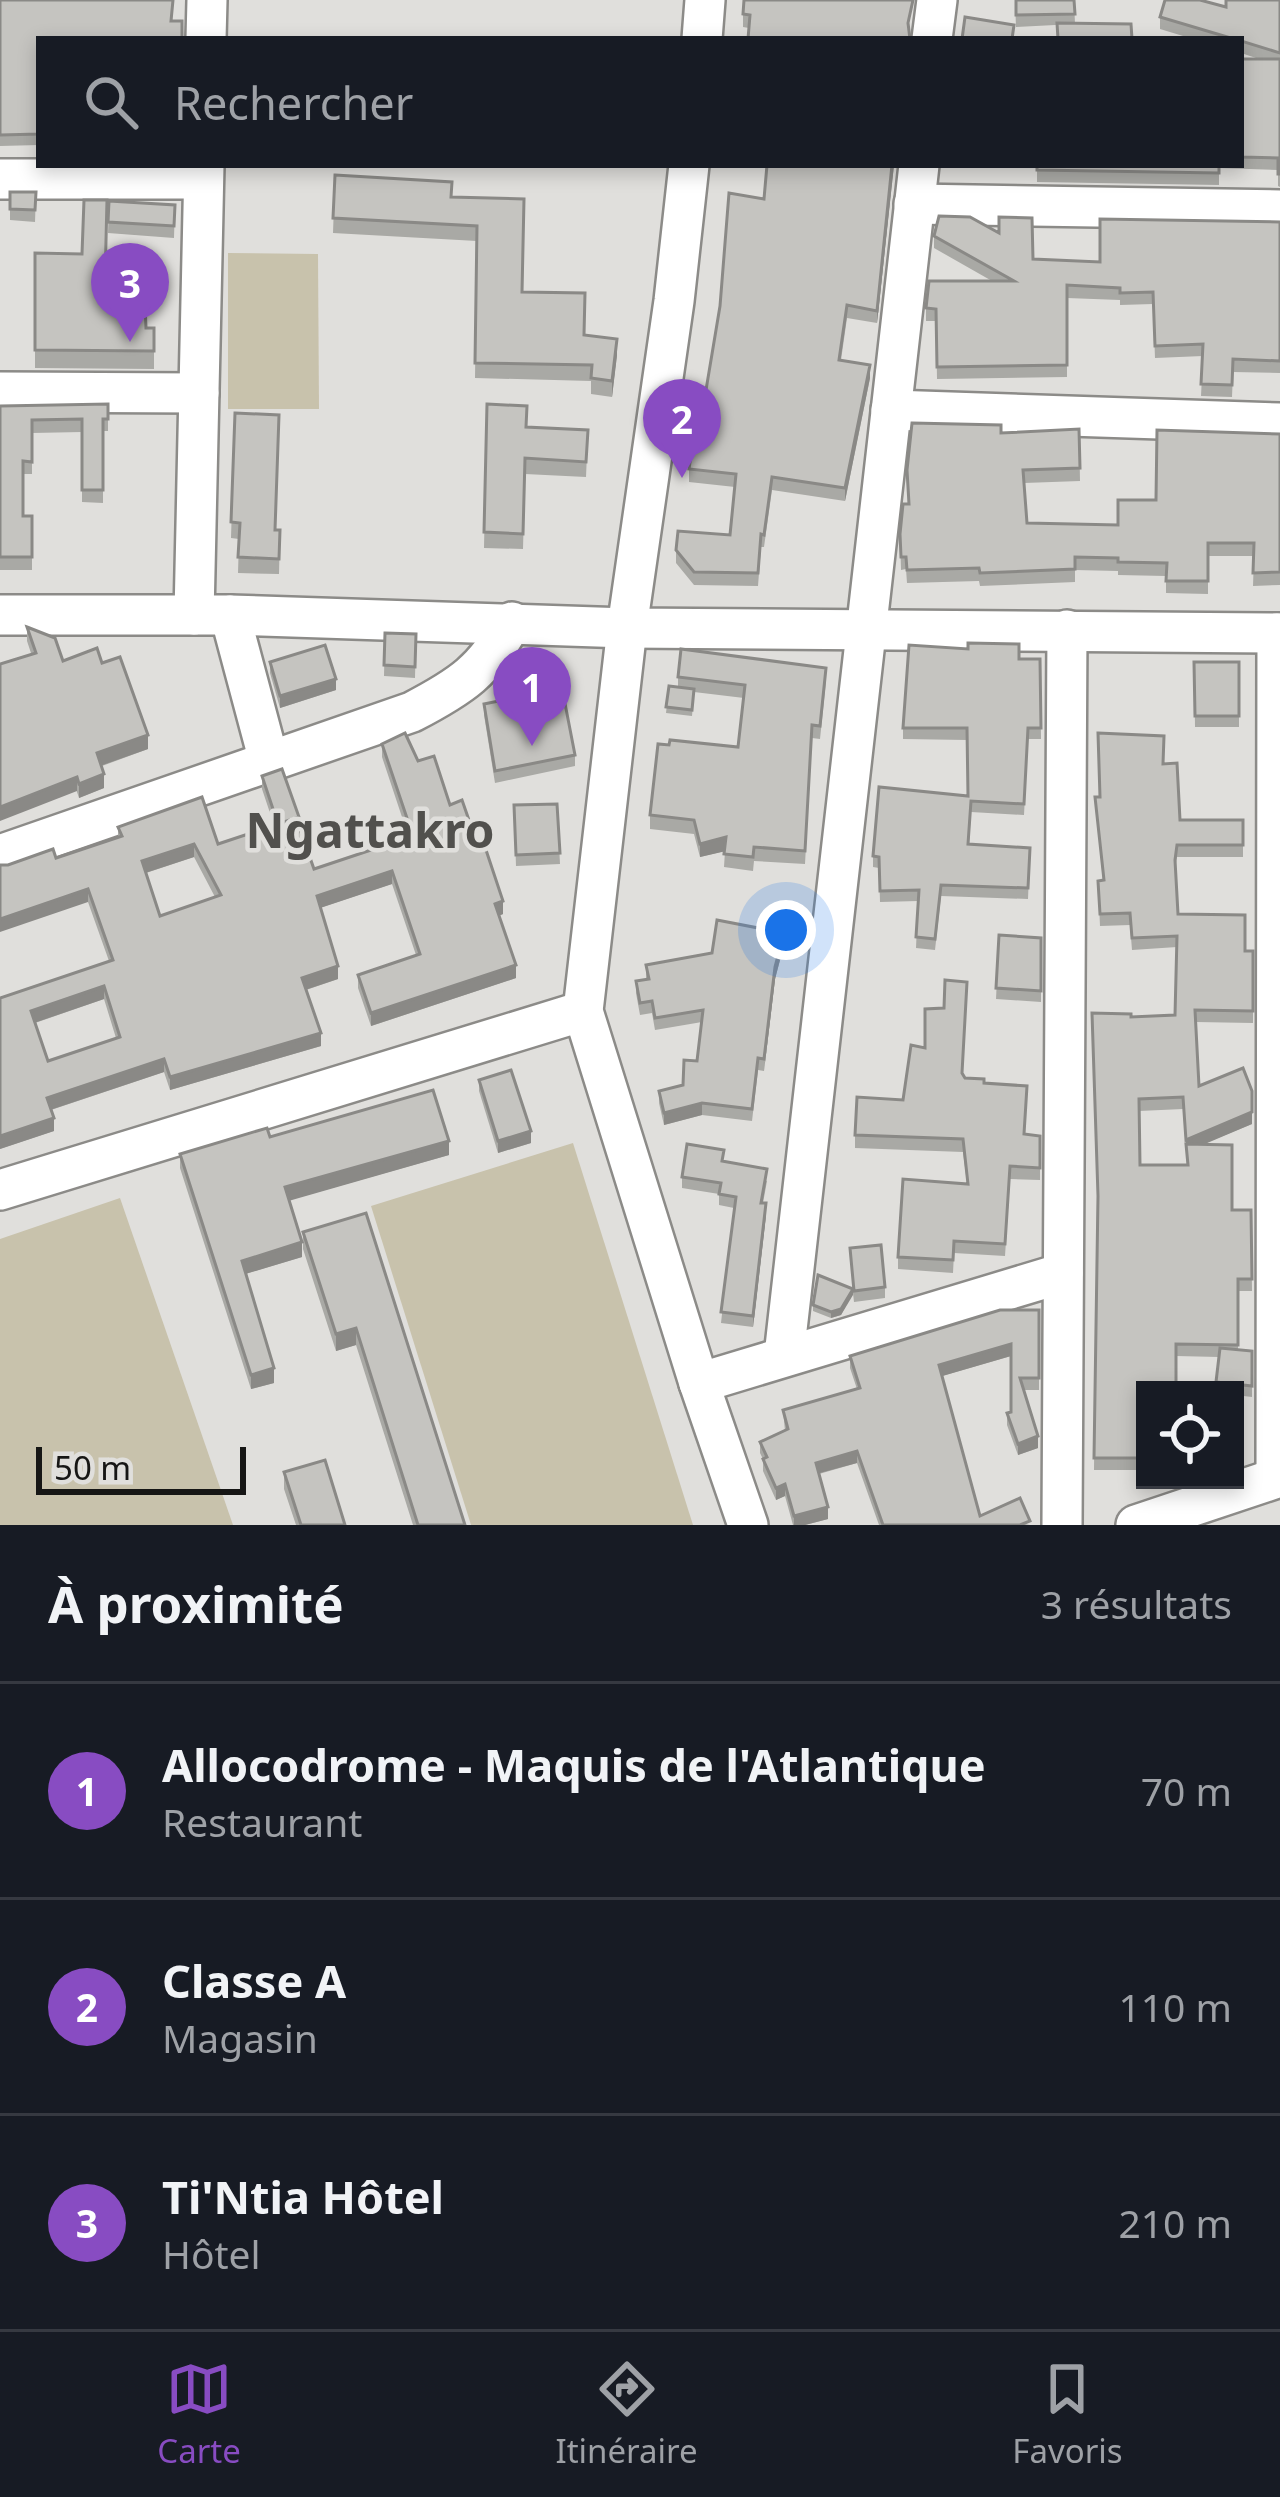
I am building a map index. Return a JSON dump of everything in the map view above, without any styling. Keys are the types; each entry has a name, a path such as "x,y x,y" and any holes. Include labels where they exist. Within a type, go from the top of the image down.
{"street":[{"path":"206,36 207,0"},
{"path":"702,36 706,0"},
{"path":"932,36 937,0"},
{"path":"688,168 583,1011 748,1525"},
{"path":"0,179 204,172 199,393 212,615 269,761"},
{"path":"784,1356 916,184 1280,210"},
{"path":"0,392 199,393"},
{"path":"891,410 1280,423"},
{"path":"0,616 212,615 627,628 1278,632 1278,1478 1136,1525"},
{"path":"0,854 412,712 461,687 492,658 512,622"},
{"path":"1062,1525 1067,630"},
{"path":"0,1190 583,1011"},
{"path":"699,1383 1063,1273"}],"shaded area":[{"path":"228,253 318,254 319,409 228,409"},
{"path":"573,1143 693,1525 471,1525 371,1206"},
{"path":"120,1198 233,1525 0,1525 0,1239"}],"building":[{"path":"0,0 173,0 171,21 182,21 182,36 36,36 36,134 0,135"},
{"path":"744,0 913,0 910,36 748,36 750,15 743,14"},
{"path":"1016,0 1074,0 1075,14 1016,15"},
{"path":"1165,0 1200,0 1226,7 1226,0 1280,0 1280,53 1244,42 1244,36 1224,36 1160,17"},
{"path":"965,17 1014,25 1012,36 962,36"},
{"path":"1057,23 1131,24 1132,36 1058,36"},
{"path":"1244,59 1280,59 1280,174 1278,158 1244,157"},
{"path":"767,168 892,168 877,311 847,305 839,360 870,365 845,488 772,477 758,573 694,572 676,550 678,531 730,535 736,474 689,469 720,306 729,193 764,199"},
{"path":"1219,168 1219,173 1037,170"},
{"path":"335,175 452,182 451,197 524,199 522,292 585,293 584,335 617,339 612,381 591,378 592,365 475,363 477,226 333,218"},
{"path":"10,192 36,192 35,210 10,209"},
{"path":"84,200 107,200 105,281 144,280 146,328 154,328 154,351 35,350 35,253 82,254"},
{"path":"109,201 175,205 174,226 108,222"},
{"path":"939,216 970,217 999,233 999,217 1032,218 1033,259 1100,262 1100,219 1280,222 1280,361 1233,359 1232,385 1201,384 1203,344 1155,346 1153,292 1120,293 1120,288 1067,285 1067,365 937,367 936,309 926,308 929,281 1014,281 934,236"},
{"path":"108,404 108,419 103,419 103,490 82,490 82,419 32,420 32,462 23,461 23,516 32,516 32,557 0,557 0,406"},
{"path":"487,404 527,406 526,427 588,430 586,462 525,458 523,534 484,532"},
{"path":"235,413 279,415 275,530 280,530 279,559 238,557 240,523 231,522"},
{"path":"912,423 1001,425 1001,433 1079,429 1080,468 1023,470 1027,523 1118,525 1118,500 1156,500 1157,430 1280,434 1280,572 1253,573 1254,543 1208,543 1208,581 1166,581 1167,563 1118,562 1118,558 1075,557 1075,569 907,570 900,534 903,504 909,504"},
{"path":"27,627 55,638 63,661 97,648 102,663 120,657 148,735 97,753 104,774 79,784 77,777 0,807 0,664 36,653"},
{"path":"385,633 416,634 415,667 384,665"},
{"path":"968,643 1019,644 1019,659 1040,659 1041,728 1028,728 1024,804 971,801 968,844 1030,848 1028,888 941,885 935,939 916,937 919,890 880,891 879,857 873,856 879,787 968,796 967,728 903,728 909,645 968,649"},
{"path":"325,645 336,679 280,696 270,662"},
{"path":"681,649 826,668 820,726 812,725 805,851 754,847 753,857 724,854 726,837 700,844 694,820 650,815 658,744 669,745 670,740 738,747 745,685 678,677"},
{"path":"1194,662 1239,662 1239,716 1195,716"},
{"path":"669,686 694,689 692,710 666,707"},
{"path":"562,688 575,755 495,771 484,704"},
{"path":"405,733 418,761 434,756 450,805 462,800 479,849 485,847 503,901 495,904 516,965 371,1013 358,975 420,954 392,871 317,896 338,966 302,978 321,1033 170,1077 164,1059 47,1098 54,1118 0,1136 0,998 113,960 88,889 0,919 0,865 53,849 56,858 122,836 118,827 202,797 218,844 278,824 262,776 282,769 314,869 392,843 389,834 410,827 382,744","holes":["194,844 221,895 160,916 142,861","104,986 120,1037 48,1061 31,1011"]},
{"path":"1098,733 1164,736 1163,764 1177,763 1180,820 1243,820 1243,845 1177,845 1178,914 1245,915 1245,951 1253,951 1253,1011 1195,1010 1199,1086 1243,1068 1252,1091 1252,1112 1186,1140 1183,1097 1139,1099 1140,1165 1188,1165 1186,1144 1232,1145 1232,1210 1251,1210 1252,1279 1238,1279 1238,1345 1176,1344 1176,1381 1136,1381 1136,1458 1094,1458 1098,1196 1092,1013 1175,1015 1177,936 1132,938 1130,913 1100,914 1098,881 1104,880 1095,797 1100,797"},
{"path":"557,804 560,853 516,855 514,805"},
{"path":"717,920 784,933 752,1109 702,1103 664,1113 659,1091 683,1085 684,1060 697,1061 703,1010 655,1018 652,1001 640,1003 636,981 649,979 646,965 712,953"},
{"path":"999,935 1041,938 1041,991 996,988"},
{"path":"945,980 967,982 962,1073 965,1078 984,1079 984,1083 1027,1086 1024,1134 1040,1136 1040,1168 1010,1166 1005,1244 954,1241 953,1260 898,1257 903,1179 968,1184 963,1139 855,1135 857,1097 903,1100 911,1045 925,1048 925,1009 944,1008"},
{"path":"511,1070 531,1131 498,1141 479,1080"},
{"path":"433,1090 449,1141 285,1187 302,1242 242,1261 274,1368 251,1375 180,1154 267,1128 270,1137"},
{"path":"687,1144 724,1150 722,1161 767,1169 753,1316 721,1312 736,1197 719,1194 721,1183 682,1177"},
{"path":"366,1213 465,1525 418,1525 356,1328 336,1334 303,1232"},
{"path":"881,1245 885,1287 854,1291 850,1248"},
{"path":"818,1275 853,1289 841,1309 831,1312 813,1305"},
{"path":"1000,1310 1039,1310 1039,1378 1020,1378 1038,1436 1018,1444 1007,1413 1011,1412 1011,1344 939,1365 980,1516 1020,1498 1030,1521 1020,1525 883,1525 857,1451 816,1463 828,1507 794,1516 785,1484 776,1488 760,1442 788,1429 783,1410 860,1388 850,1356"},
{"path":"1220,1348 1252,1351 1252,1386 1244,1381 1216,1381"},
{"path":"325,1460 345,1525 301,1525 284,1472"}],"place":[{"name":"Ti'Ntia Hôtel","path":"130,342"},
{"name":"Classe A","path":"682,478"},
{"name":"Allocodrome - Maquis de l'Atlantique","path":"532,746"}],"district":[{"name":"Ngattakro","path":"370,829"}]}
